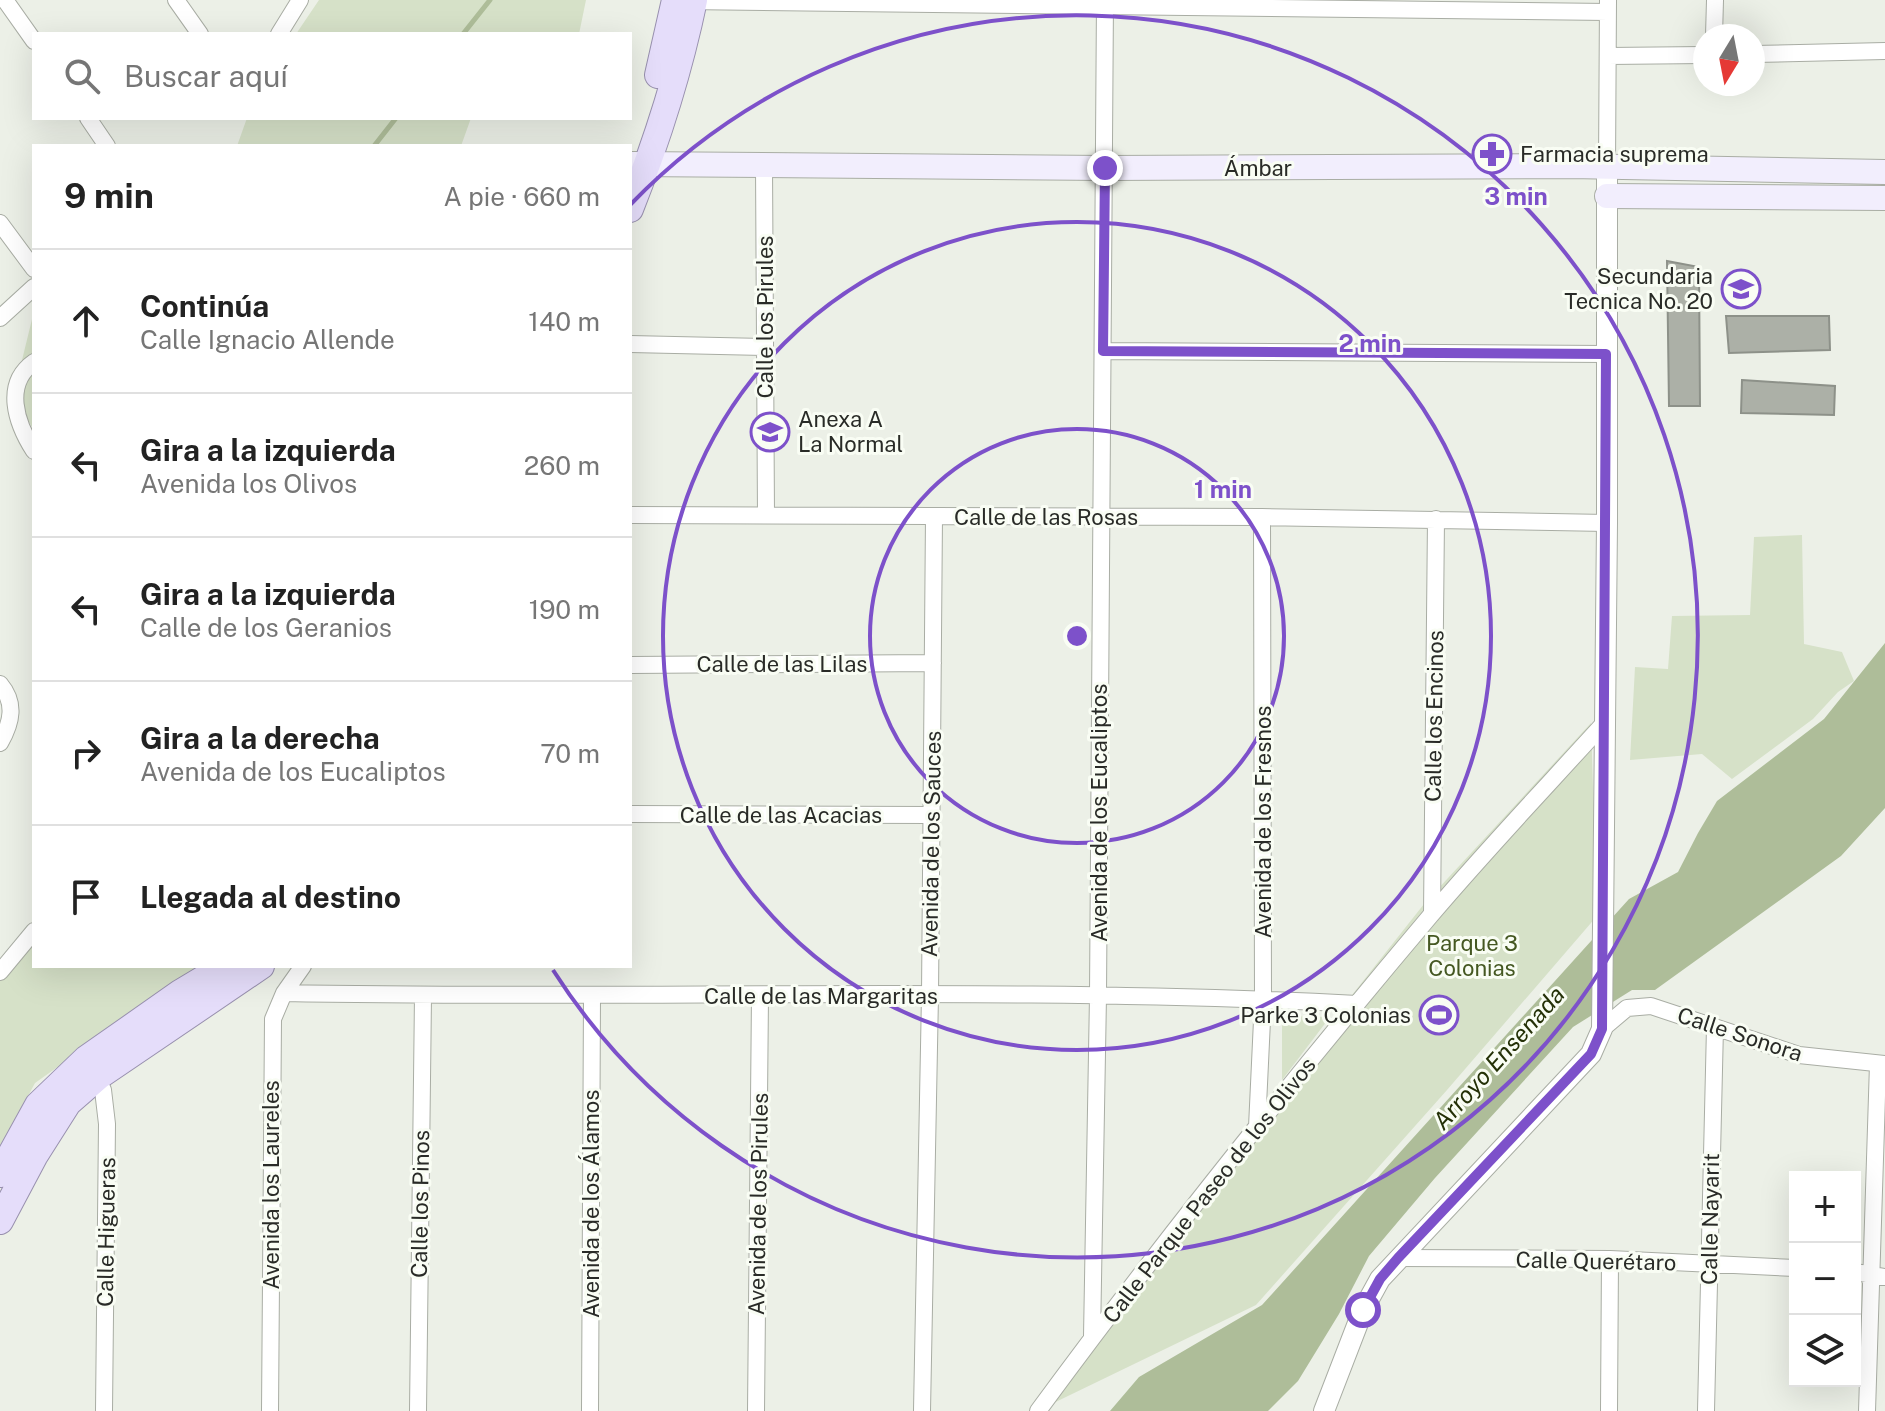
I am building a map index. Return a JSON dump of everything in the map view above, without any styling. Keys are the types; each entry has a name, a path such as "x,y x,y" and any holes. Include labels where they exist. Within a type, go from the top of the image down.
{"main road":[{"path":"632,194 649,112 684,1"},
{"name":"Ámbar","path":"636,165 1607,167 1885,172"},
{"path":"1607,196 1885,198"},
{"path":"0,1221 51,1127 92,1067 180,993 222,968"},
{"path":"0,1174 38,1105 92,1067 258,968"}],"street":[{"path":"5,0 32,38"},
{"path":"176,0 199,32"},
{"path":"280,32 300,0"},
{"path":"1714,24 1715,0"},
{"path":"684,1 1608,6 1602,1029 1591,1054 1380,1279 1363,1310 1324,1411"},
{"name":"Avenida de los Eucaliptos","path":"1092,1337 1098,996 1105,4"},
{"path":"1765,54 1885,51"},
{"path":"1608,56 1693,55"},
{"path":"89,120 106,144"},
{"name":"Calle los Pirules","path":"764,166 766,515"},
{"path":"0,223 32,266"},
{"path":"0,318 32,289"},
{"path":"632,344 765,347"},
{"path":"1103,351 1606,354"},
{"path":"32,363 21,371 13,397 32,448"},
{"name":"Calle de las Rosas","path":"632,515 1262,517 1607,523"},
{"name":"Avenida de los Sauces","path":"922,1411 930,995 934,516"},
{"name":"Avenida de los Fresnos","path":"1257,1127 1263,999 1262,517"},
{"name":"Calle los Encinos","path":"1432,914 1436,519"},
{"name":"Calle de las Lilas","path":"632,665 933,663"},
{"path":"0,684 8,694 12,711 0,743"},
{"name":"Calle Parque Paseo de los Olivos","path":"1038,1411 1092,1337 1357,1004 1432,914 1606,721"},
{"name":"Calle de las Acacias","path":"632,814 931,815"},
{"path":"0,972 32,933"},
{"name":"Avenida los Laureles","path":"270,1411 272,1033 273,1019 284,993 302,968"},
{"name":"Calle de las Margaritas","path":"284,993 592,997 1098,996 1357,1004"},
{"name":"Calle los Pinos","path":"418,1411 423,996"},
{"name":"Avenida de los Pirules","path":"756,1411 760,996"},
{"name":"Avenida de los Álamos","path":"590,1411 592,997"},
{"name":"Calle Sonora","path":"1602,1029 1627,1008 1651,1006 1799,1055 1881,1064"},
{"name":"Calle Nayarit","path":"1706,1411 1715,1027"},
{"path":"1867,1411 1870,1274 1881,1064"},
{"name":"Calle Higueras","path":"92,1067 107,1124 104,1411"},
{"name":"Calle Querétaro","path":"1398,1258 1610,1259 1789,1268"},
{"path":"1609,1411 1610,1259"}],"green space":[{"path":"319,0 586,0 579,32 297,32"},
{"path":"246,120 470,120 462,144 238,144"},
{"path":"32,319 32,427 13,397"},
{"path":"1802,535 1804,644 1842,652 1854,681 1838,692 1813,719 1732,779 1702,754 1630,760 1635,667 1668,669 1672,616 1750,615 1754,537"},
{"name":"Parque 3 Colonias","path":"1591,723 1597,916 1256,1305 1037,1411 1031,1411 1087,1330 1424,904"},
{"path":"32,933 32,968 197,968 35,1083 0,1148 0,972"},
{"path":"1282,1016 1330,1017 1282,1080"}],"water":[{"name":"Arroyo Ensenada","path":"1885,643 1885,808 1841,856 1655,990 1632,990 1573,1027 1435,1178 1369,1256 1339,1314 1298,1381 1268,1411 1110,1411 1139,1377 1262,1305 1629,899 1678,872 1717,801 1824,719"}],"building":[{"path":"1667,261 1699,267 1700,406 1669,406"},
{"path":"1726,316 1829,316 1830,350 1729,353"},
{"path":"1742,380 1835,386 1834,415 1741,413"}],"waterway":[{"path":"465,32 490,0"},
{"path":"376,144 394,120"}],"place":[{"name":"Farmacia suprema","path":"1492,154"},
{"name":"Secundaria Tecnica No. 20","path":"1741,289"},
{"name":"Anexa A La Normal","path":"770,432"},
{"name":"Parke 3 Colonias","path":"1439,1015"}],"route":[{"path":"1105,168 1103,351 1606,354 1602,1029 1591,1054 1398,1258 1380,1279 1363,1310"}]}
